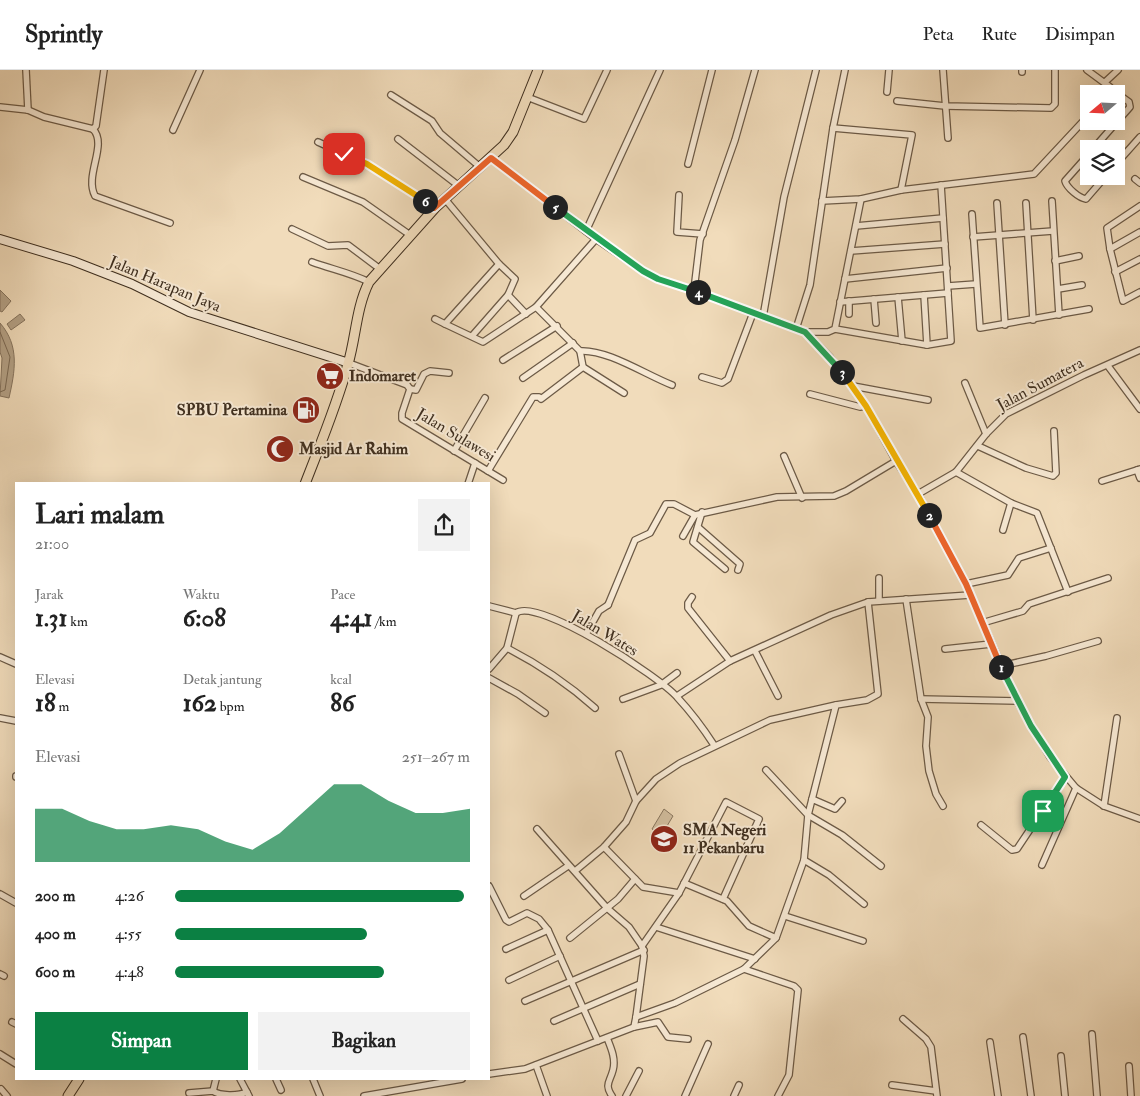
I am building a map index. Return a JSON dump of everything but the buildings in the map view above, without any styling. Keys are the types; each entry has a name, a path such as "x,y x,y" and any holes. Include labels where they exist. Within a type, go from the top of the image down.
{"main road":[{"path":"306,482 325,434 348,363 363,293 369,282 434,208 491,158 513,132 538,70"},
{"path":"68,1096 78,1080"}],"street":[{"path":"26,70 28,110"},
{"path":"93,129 96,126 104,70"},
{"path":"173,130 200,70"},
{"path":"527,97 584,119 607,70"},
{"path":"586,231 660,70"},
{"path":"688,164 712,70"},
{"path":"694,290 703,234 735,140 755,70"},
{"path":"763,317 784,197 816,70"},
{"path":"796,329 810,285 833,128 845,70"},
{"path":"887,92 889,70"},
{"path":"943,70 948,138"},
{"path":"897,101 945,106 1051,108 1055,104 1055,70"},
{"path":"1087,70 1105,82 1106,85"},
{"path":"1105,82 1118,70"},
{"path":"391,95 432,121 440,133 480,167"},
{"path":"1125,100 1130,107 1125,113"},
{"path":"0,107 28,110 44,117 93,129 99,141 90,185 95,196 170,223"},
{"path":"822,201 861,199 901,190 1034,174 1080,124"},
{"path":"833,128 912,135 901,190"},
{"path":"1101,140 1110,130"},
{"path":"1125,154 1140,137"},
{"path":"398,138 459,186"},
{"path":"318,142 367,164 434,208"},
{"path":"491,158 586,231 658,279 694,290 805,332 828,332 835,329 927,345 951,341 941,185"},
{"path":"1080,164 1065,181 1066,185 1081,198 1086,198 1098,185"},
{"path":"303,176 363,202 410,235"},
{"path":"679,195 677,232 703,234"},
{"path":"445,199 499,264 515,279 508,295 472,336"},
{"path":"835,329 861,199"},
{"path":"1052,201 1059,315"},
{"path":"997,203 1005,325"},
{"path":"1026,203 1026,232 1033,320"},
{"path":"1140,206 1108,226 1110,248 1123,301 1140,292"},
{"path":"972,214 980,327 1005,325 1089,309"},
{"path":"856,226 943,218"},
{"path":"292,229 328,246 348,245 380,269"},
{"path":"973,237 1053,231"},
{"path":"1110,248 1140,232"},
{"path":"435,319 483,342 536,307 596,238"},
{"name":"Jalan Harapan Jaya","path":"0,239 74,261 132,284 189,312 348,363"},
{"path":"850,251 945,244"},
{"path":"1055,260 1079,256"},
{"path":"1115,272 1140,259"},
{"path":"312,262 348,275 355,275 369,282"},
{"path":"445,324 499,264"},
{"path":"845,279 947,268"},
{"path":"948,286 976,284"},
{"path":"1058,289 1082,285"},
{"path":"840,302 948,292"},
{"path":"508,295 526,314"},
{"path":"924,295 927,345"},
{"path":"898,297 902,340"},
{"path":"874,299 876,323"},
{"path":"849,302 849,314"},
{"path":"536,307 580,351 583,367 624,393"},
{"path":"702,377 722,383 728,379 753,313"},
{"path":"503,360 557,326"},
{"path":"805,332 830,357 853,386 896,461 918,494 966,584 1017,701 1050,757 1076,788 1104,806 1140,819"},
{"path":"523,378 573,343"},
{"path":"580,351 590,350 603,354 672,385"},
{"name":"Jalan Sumatera","path":"918,494 956,472 986,434 1012,411 1084,374 1108,366 1140,350"},
{"name":"Jalan Sulawesi","path":"348,363 407,385 410,389 402,413 402,419 503,480"},
{"path":"1108,366 1140,409"},
{"path":"488,471 533,398 537,396 542,399 583,367"},
{"path":"410,389 416,390 424,374 430,371 449,373"},
{"path":"965,383 986,434"},
{"path":"853,386 928,400"},
{"path":"810,394 860,407 866,406"},
{"path":"454,451 485,398"},
{"path":"978,446 1026,468 1052,476 1056,474 1054,431"},
{"path":"784,456 802,498"},
{"path":"683,536 695,515 702,512 776,497 834,496 846,491 896,461"},
{"path":"469,482 475,463"},
{"path":"1102,481 1138,470 1140,478"},
{"path":"956,472 1011,503 1037,513 1068,592"},
{"path":"586,634 599,611 610,607 635,540 652,530 664,505 671,503 695,515"},
{"path":"1003,530 1011,503"},
{"path":"702,512 699,528 693,542 725,569"},
{"path":"699,528 740,564 738,570"},
{"path":"966,584 1008,574 1019,558 1051,548"},
{"path":"879,578 879,602"},
{"path":"982,623 1023,611 1029,604 1108,578"},
{"path":"676,696 730,661 831,615 868,602 970,594"},
{"path":"692,596 688,603 688,608 730,661"},
{"path":"906,599 921,699 928,717 926,746 929,771 936,794 943,806"},
{"path":"575,871 604,847 626,822 636,801 656,779 680,763 714,745 770,720 866,700 878,694 868,602"},
{"name":"Jalan Wates","path":"490,606 516,613 524,609 546,616 586,634 676,696 690,709 714,745"},
{"path":"490,668 507,648 516,613"},
{"path":"1001,666 1046,656 1098,641"},
{"path":"945,649 992,644"},
{"path":"507,648 542,666 570,686 595,708"},
{"path":"755,651 778,696"},
{"path":"0,657 15,664"},
{"path":"623,699 662,685 677,673"},
{"path":"490,679 518,694 545,713"},
{"path":"921,699 1017,701"},
{"path":"636,1017 674,1003 744,969 776,938 804,860 808,815 836,705"},
{"path":"0,718 15,722"},
{"path":"1104,806 1117,718"},
{"path":"619,754 636,801"},
{"path":"766,770 808,815 842,835 881,866"},
{"path":"981,825 1012,850 1017,849 1065,777"},
{"path":"1042,865 1076,788"},
{"path":"812,799 835,809 842,801"},
{"path":"634,1026 643,948 679,893 726,802 759,819 723,899"},
{"path":"536,829 607,908 629,927 643,948"},
{"path":"604,847 644,886 679,893"},
{"path":"804,860 828,875 864,904"},
{"path":"524,896 568,866"},
{"path":"570,938 607,908 635,879"},
{"path":"684,883 727,901 749,926 776,938"},
{"path":"490,888 506,920 509,922 530,914 539,918 548,930 598,1041"},
{"path":"0,894 15,902"},
{"path":"785,916 863,940"},
{"path":"656,927 755,958"},
{"path":"506,949 548,930"},
{"path":"525,1001 572,982 643,948"},
{"path":"509,980 560,956"},
{"path":"744,969 794,986 798,990 789,1075 778,1096"},
{"path":"554,1021 640,984"},
{"path":"892,1086 937,1094 931,1047 926,1039 903,1020"},
{"path":"490,1074 536,1065 634,1026 658,1022 668,1037 688,1040"},
{"path":"1092,1034 1097,1096"},
{"path":"1023,1037 1031,1096"},
{"path":"607,1038 613,1054 613,1070 607,1080 607,1089 612,1096"},
{"path":"990,1042 998,1096"},
{"path":"685,1096 708,1044"},
{"path":"0,1054 15,1063"},
{"path":"1060,1056 1065,1096"},
{"path":"536,1065 547,1096"},
{"path":"1129,1066 1132,1096"},
{"path":"626,1096 640,1071"},
{"path":"212,1091 216,1080"},
{"path":"189,1092 212,1091 216,1093 248,1094 243,1080"},
{"path":"277,1080 282,1090"},
{"path":"313,1080 320,1096"},
{"path":"364,1096 456,1080"},
{"path":"734,1096 739,1085"},
{"path":"406,1088 409,1096"},
{"path":"1,1089 7,1096"}],"shaded area":[{"path":"664,809 673,816 661,836 652,829"}],"water":[{"path":"0,290 11,301 2,312 0,311"},
{"path":"20,314 25,320 11,330 7,324"},
{"path":"0,323 11,341 13,350 14,368 9,398 0,396 2,358 0,352"}],"place":[{"name":"Indomaret","path":"330,376"},
{"name":"SPBU Pertamina","path":"306,410"},
{"name":"Masjid Ar Rahim","path":"280,449"},
{"name":"SMA Negeri 11 Pekanbaru","path":"664,839"}],"route":[{"path":"344,154 367,164 434,208 491,158 596,238 643,271 658,279 694,290 805,332 830,357 853,386 896,461 918,494 966,584 1017,701 1050,757 1065,777 1043,811"}]}
